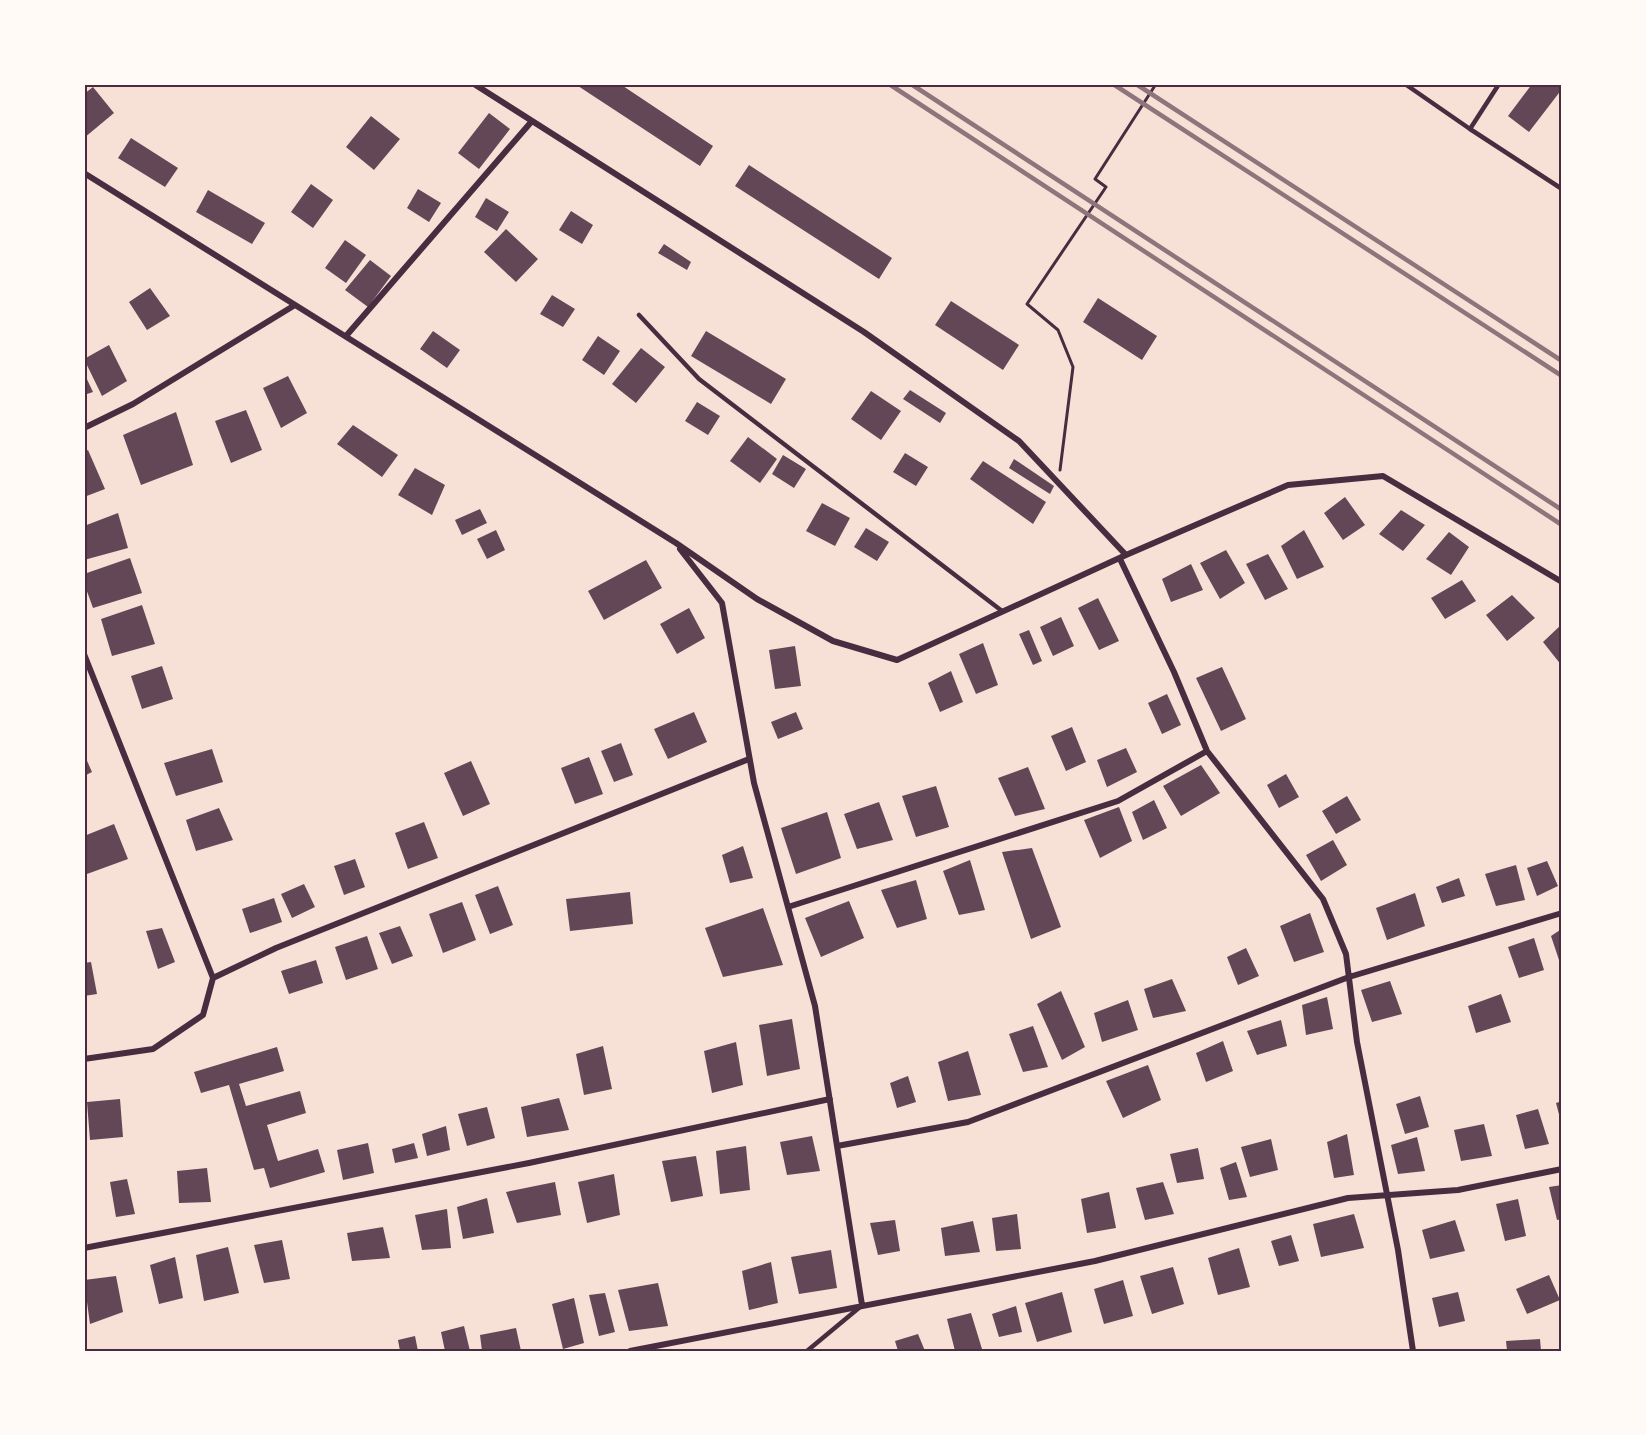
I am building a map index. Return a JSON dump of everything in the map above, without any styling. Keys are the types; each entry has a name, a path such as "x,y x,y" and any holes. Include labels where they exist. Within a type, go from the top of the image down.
{"street":[{"path":"474,84 864,332 1019,441 1123,557 1208,751 1323,899 1346,954 1357,1042 1398,1250 1413,1351"},
{"path":"346,336 532,121"},
{"path":"84,173 676,543 757,599 833,641 897,660 1002,611 1288,485 1383,476 1562,582"},
{"path":"84,428 133,404 295,305"},
{"path":"676,543 722,603 749,759 815,1005 862,1305"},
{"path":"84,654 213,978 203,1015 153,1049 84,1059"},
{"path":"788,907 1118,801 1208,751"},
{"path":"213,978 276,948 749,759"},
{"path":"837,1146 968,1122 1349,976 1562,913"},
{"path":"84,1248 530,1163 830,1099"},
{"path":"630,1351 1095,1261 1348,1198 1458,1190 1562,1169"}],"lane":[{"path":"1405,84 1562,189"},
{"path":"1470,129 1499,84"},
{"path":"639,315 699,378 1002,611"},
{"path":"807,1351 862,1305"}],"path":[{"path":"1058,482 1073,367 1058,330 1027,304 1106,187 1095,179 1156,84"}],"building":[{"path":"575,84 620,84 713,146 700,166"},
{"path":"1532,84 1562,84 1562,89 1529,132 1508,116"},
{"path":"93,87 114,113 84,138 84,94"},
{"path":"489,113 510,129 479,169 458,153"},
{"path":"371,116 400,139 374,170 346,147"},
{"path":"131,138 178,168 165,187 118,158"},
{"path":"749,165 892,258 879,279 735,186"},
{"path":"311,184 333,200 313,228 291,212"},
{"path":"418,189 441,203 429,222 407,208"},
{"path":"208,190 265,223 252,244 196,212"},
{"path":"486,198 509,212 497,231 475,217"},
{"path":"571,211 593,225 582,244 559,230"},
{"path":"506,229 538,259 516,282 484,252"},
{"path":"345,240 366,255 346,283 325,268"},
{"path":"664,244 691,262 687,270 658,253"},
{"path":"370,260 391,276 368,307 345,290"},
{"path":"150,288 170,316 147,330 129,302"},
{"path":"552,295 575,309 563,327 540,314"},
{"path":"1098,298 1157,336 1142,360 1083,322"},
{"path":"951,301 1019,345 1003,370 935,325"},
{"path":"433,331 460,350 447,368 420,349"},
{"path":"706,331 786,379 771,404 691,356"},
{"path":"598,336 620,351 604,375 582,360"},
{"path":"109,345 127,381 102,396 84,359"},
{"path":"641,348 665,367 636,403 612,384"},
{"path":"84,373 93,392 84,395"},
{"path":"288,376 307,413 281,428 263,388"},
{"path":"910,390 946,413 940,423 903,399"},
{"path":"871,391 901,411 881,440 851,419"},
{"path":"697,402 720,416 708,435 685,421"},
{"path":"246,410 262,450 231,463 215,421"},
{"path":"176,412 193,465 141,485 123,435"},
{"path":"353,425 398,455 382,477 337,444"},
{"path":"748,437 777,459 760,483 730,461"},
{"path":"88,450 105,489 84,497 84,452"},
{"path":"905,453 928,467 916,486 893,472"},
{"path":"783,455 806,469 794,488 772,474"},
{"path":"1014,459 1054,486 1050,494 1009,468"},
{"path":"983,461 1046,502 1033,524 970,479"},
{"path":"415,468 445,485 432,515 398,495"},
{"path":"1345,497 1365,525 1343,540 1324,513"},
{"path":"822,503 850,518 835,546 806,531"},
{"path":"480,509 487,523 462,535 455,520"},
{"path":"1401,510 1425,525 1403,551 1379,534"},
{"path":"118,513 128,548 84,560 84,526"},
{"path":"866,528 889,542 877,561 854,547"},
{"path":"496,530 505,550 487,559 477,539"},
{"path":"1304,530 1324,567 1297,579 1281,546"},
{"path":"1449,532 1469,547 1451,575 1426,559"},
{"path":"1226,550 1245,583 1220,599 1200,563"},
{"path":"1268,554 1288,589 1265,600 1246,564"},
{"path":"130,558 142,593 93,608 84,583 84,574"},
{"path":"646,560 662,588 604,620 588,591"},
{"path":"1191,564 1203,590 1171,602 1162,579"},
{"path":"1462,580 1476,601 1445,619 1431,598"},
{"path":"1512,595 1535,618 1507,641 1486,615"},
{"path":"1098,598 1119,641 1099,650 1078,608"},
{"path":"142,605 155,644 112,656 101,619"},
{"path":"689,608 705,638 677,654 660,624"},
{"path":"1061,617 1074,646 1053,656 1040,627"},
{"path":"1562,624 1562,666 1543,642"},
{"path":"1029,630 1042,661 1033,665 1019,634"},
{"path":"983,643 998,685 976,694 959,654"},
{"path":"795,646 801,686 775,689 769,650"},
{"path":"162,666 173,699 142,709 131,676"},
{"path":"1222,667 1246,719 1221,731 1196,678"},
{"path":"951,671 963,702 940,712 928,683"},
{"path":"1167,694 1181,725 1162,734 1148,703"},
{"path":"694,712 707,742 668,759 654,729"},
{"path":"796,712 803,729 778,739 771,722"},
{"path":"1072,727 1086,762 1066,771 1051,736"},
{"path":"621,743 633,775 614,782 601,751"},
{"path":"1126,748 1137,772 1107,787 1097,760"},
{"path":"212,749 223,782 176,796 164,763"},
{"path":"84,754 92,772 84,776"},
{"path":"589,757 603,794 575,804 561,768"},
{"path":"471,761 490,804 463,816 444,773"},
{"path":"1201,765 1220,793 1181,816 1163,786"},
{"path":"1028,767 1045,809 1015,816 998,778"},
{"path":"1286,774 1299,797 1279,808 1267,785"},
{"path":"936,786 949,827 916,837 902,796"},
{"path":"1347,796 1361,820 1336,834 1322,811"},
{"path":"1154,800 1167,828 1143,840 1132,812"},
{"path":"879,802 893,840 857,849 844,814"},
{"path":"1119,807 1132,841 1100,858 1084,820"},
{"path":"219,808 233,840 196,851 186,820"},
{"path":"827,812 841,858 796,874 781,828"},
{"path":"424,822 438,858 408,869 395,833"},
{"path":"114,824 128,859 87,874 84,865 84,836"},
{"path":"1333,840 1347,865 1321,881 1306,855"},
{"path":"743,846 753,878 730,883 722,855"},
{"path":"1032,848 1061,927 1031,939 1002,852"},
{"path":"355,859 365,887 344,895 334,866"},
{"path":"970,860 985,910 959,915 943,871"},
{"path":"1547,861 1558,886 1537,896 1527,868"},
{"path":"1516,865 1525,900 1496,906 1485,874"},
{"path":"1459,878 1465,896 1442,903 1436,887"},
{"path":"916,880 927,919 897,928 881,890"},
{"path":"304,884 315,907 292,918 281,894"},
{"path":"498,886 513,925 490,934 475,895"},
{"path":"630,892 633,924 570,931 566,899"},
{"path":"1415,893 1425,926 1387,940 1376,908"},
{"path":"274,898 282,922 250,933 242,909"},
{"path":"849,901 864,938 821,957 805,918"},
{"path":"462,902 476,940 443,953 429,914"},
{"path":"763,908 783,965 723,977 705,928"},
{"path":"1310,913 1324,952 1294,962 1280,926"},
{"path":"400,926 413,956 392,964 379,933"},
{"path":"162,928 175,962 158,969 146,931"},
{"path":"1560,930 1562,935 1562,969 1551,936"},
{"path":"367,936 378,969 346,980 335,947"},
{"path":"1534,938 1544,970 1519,978 1508,947"},
{"path":"1246,948 1259,976 1238,985 1227,957"},
{"path":"316,960 323,983 289,994 281,971"},
{"path":"91,962 97,994 84,996 84,963"},
{"path":"1172,979 1186,1011 1153,1018 1144,989"},
{"path":"1390,981 1402,1014 1372,1022 1361,990"},
{"path":"1061,991 1085,1047 1062,1060 1037,1004"},
{"path":"1501,994 1511,1022 1476,1033 1468,1006"},
{"path":"1327,997 1333,1029 1306,1035 1302,1005"},
{"path":"1128,1000 1138,1030 1102,1042 1094,1013"},
{"path":"792,1019 800,1069 767,1076 759,1025"},
{"path":"1281,1020 1287,1046 1257,1055 1247,1031"},
{"path":"1033,1026 1048,1067 1023,1072 1009,1034"},
{"path":"1223,1041 1233,1071 1206,1082 1196,1053"},
{"path":"736,1042 743,1085 712,1093 704,1051"},
{"path":"603,1046 612,1089 584,1095 576,1054"},
{"path":"277,1047 284,1071 239,1084 246,1106 300,1091 306,1113 267,1125 278,1161 318,1149 325,1172 270,1188 264,1168 254,1170 229,1085 201,1093 194,1072"},
{"path":"968,1051 981,1095 948,1101 938,1062"},
{"path":"1148,1065 1161,1100 1123,1118 1106,1081"},
{"path":"908,1076 916,1102 897,1108 890,1083"},
{"path":"1420,1096 1429,1127 1405,1134 1396,1104"},
{"path":"559,1098 569,1130 527,1137 521,1107"},
{"path":"120,1099 123,1137 90,1140 87,1102"},
{"path":"1562,1101 1562,1122 1561,1122 1556,1103"},
{"path":"487,1107 495,1138 467,1146 458,1114"},
{"path":"1538,1109 1549,1144 1525,1149 1516,1115"},
{"path":"1484,1124 1492,1156 1461,1161 1454,1130"},
{"path":"446,1126 450,1150 427,1156 422,1134"},
{"path":"1347,1134 1354,1175 1334,1178 1327,1142"},
{"path":"812,1136 820,1171 787,1175 780,1142"},
{"path":"1417,1137 1425,1171 1398,1174 1391,1145"},
{"path":"1271,1139 1278,1170 1250,1177 1241,1147"},
{"path":"368,1143 374,1173 343,1180 337,1150"},
{"path":"414,1143 418,1158 395,1163 392,1149"},
{"path":"746,1146 750,1190 720,1194 716,1151"},
{"path":"1198,1148 1204,1179 1177,1183 1170,1154"},
{"path":"696,1156 703,1196 671,1202 662,1161"},
{"path":"1236,1162 1247,1197 1229,1200 1220,1168"},
{"path":"207,1168 211,1202 179,1203 177,1171"},
{"path":"614,1174 620,1215 587,1223 578,1182"},
{"path":"127,1179 135,1214 116,1217 110,1182"},
{"path":"555,1182 561,1215 517,1223 506,1192"},
{"path":"1163,1182 1174,1214 1145,1220 1136,1188"},
{"path":"1562,1185 1562,1219 1557,1220 1549,1187"},
{"path":"1109,1192 1116,1228 1087,1233 1081,1199"},
{"path":"487,1198 494,1233 463,1239 457,1207"},
{"path":"1518,1199 1526,1236 1505,1241 1496,1204"},
{"path":"447,1209 451,1248 422,1250 415,1215"},
{"path":"1017,1214 1021,1249 996,1251 992,1218"},
{"path":"1354,1214 1364,1248 1321,1257 1313,1224"},
{"path":"895,1220 900,1251 878,1255 870,1223"},
{"path":"1455,1220 1465,1251 1430,1259 1422,1230"},
{"path":"973,1221 980,1252 945,1256 941,1228"},
{"path":"383,1227 390,1258 352,1261 347,1233"},
{"path":"1291,1235 1299,1261 1279,1266 1271,1241"},
{"path":"282,1240 290,1279 264,1283 254,1245"},
{"path":"228,1247 239,1293 204,1301 196,1255"},
{"path":"1239,1248 1250,1287 1218,1295 1208,1258"},
{"path":"831,1250 837,1288 799,1294 791,1257"},
{"path":"175,1257 183,1298 159,1304 150,1265"},
{"path":"771,1262 778,1303 749,1310 742,1271"},
{"path":"1173,1267 1184,1304 1152,1314 1140,1276"},
{"path":"1549,1275 1560,1300 1527,1314 1516,1289"},
{"path":"116,1276 123,1312 90,1324 84,1280"},
{"path":"1123,1280 1133,1316 1104,1324 1094,1289"},
{"path":"658,1283 668,1326 629,1331 618,1290"},
{"path":"1062,1292 1072,1332 1037,1342 1025,1303"},
{"path":"1458,1292 1465,1321 1439,1327 1432,1298"},
{"path":"605,1293 615,1332 599,1336 589,1295"},
{"path":"574,1298 584,1343 563,1349 552,1304"},
{"path":"1016,1306 1022,1332 999,1337 992,1314"},
{"path":"971,1313 982,1349 955,1351 947,1319"},
{"path":"464,1326 470,1351 445,1351 441,1332"},
{"path":"516,1328 521,1351 482,1351 480,1335"},
{"path":"918,1334 925,1351 898,1351 895,1341"},
{"path":"415,1336 418,1351 400,1351 398,1340"},
{"path":"1540,1339 1541,1351 1507,1351 1506,1341"}],"railway":[{"path":"889,84 1562,525"},
{"path":"911,84 1562,510"},
{"path":"1113,84 1562,376"},
{"path":"1136,84 1562,361"}]}
